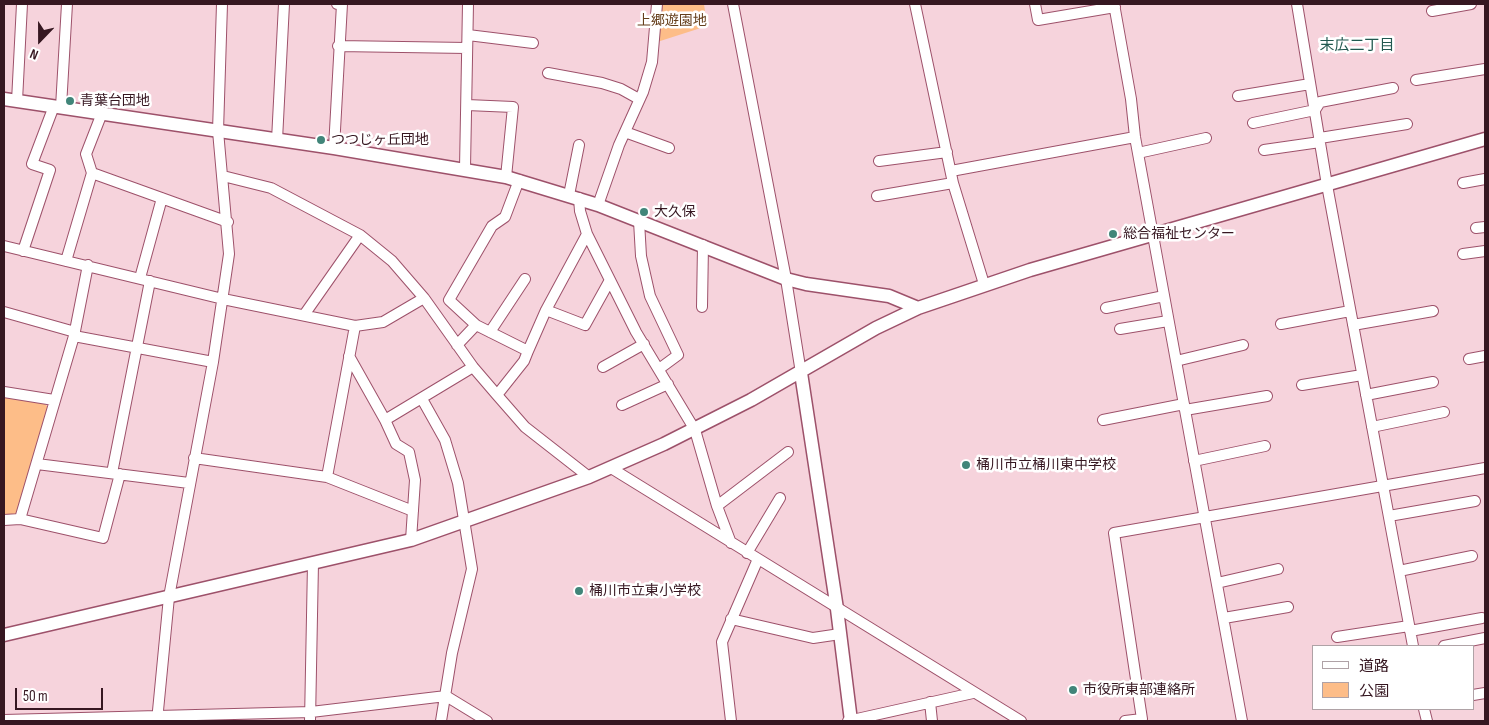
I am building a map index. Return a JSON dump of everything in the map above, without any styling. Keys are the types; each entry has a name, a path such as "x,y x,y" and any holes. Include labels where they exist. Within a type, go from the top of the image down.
{"street":[{"path":"17,101 22,4"},
{"path":"23,251 50,170 32,164 58,107 67,4"},
{"path":"157,719 169,596 213,362 229,254 228,222 218,131 222,4"},
{"path":"277,140 284,4"},
{"path":"334,148 338,46 342,4 337,4"},
{"path":"465,168 468,4"},
{"path":"598,205 625,132 640,99 652,62 657,4"},
{"path":"733,4 786,279 837,609 850,721 973,692"},
{"path":"915,4 953,183 984,284"},
{"path":"1035,4 1038,20 1114,6 1131,99 1135,137 1242,721"},
{"path":"1297,4 1350,312 1413,645"},
{"path":"1432,12 1471,4"},
{"path":"468,35 533,44"},
{"path":"338,46 468,48"},
{"path":"1416,80 1485,68"},
{"path":"548,73 602,83 621,89 640,99"},
{"path":"1238,96 1310,84"},
{"path":"1253,123 1315,110 1320,102 1392,88"},
{"path":"4,99 465,168 506,176 639,220 786,279 816,286 889,296 918,308"},
{"path":"466,105 513,107 506,176"},
{"path":"66,260 92,173 86,154 102,113"},
{"path":"1264,150 1407,124"},
{"path":"625,132 669,148"},
{"path":"951,171 1135,137"},
{"path":"1138,153 1206,138"},
{"path":"4,635 411,540 589,477 695,430 801,373 876,328 918,308 984,284 1485,139"},
{"path":"579,145 574,197 587,234 644,344 695,430 717,506 731,543"},
{"path":"879,161 947,152"},
{"path":"92,173 228,222"},
{"path":"223,176 271,188 360,235 392,261 424,298 472,367 525,426 589,477"},
{"path":"1463,183 1485,178"},
{"path":"519,180 505,217 492,226 449,300 476,325 528,351"},
{"path":"877,196 953,183"},
{"path":"4,520 20,519 103,538 138,348 145,280 162,198"},
{"path":"639,220 641,256 650,296 678,355 659,369"},
{"path":"497,395 524,361 546,310 587,234"},
{"path":"304,315 360,235"},
{"path":"702,307 703,245"},
{"path":"4,246 223,299 355,326 383,322 424,298"},
{"path":"1464,254 1485,250"},
{"path":"20,519 74,334 88,266"},
{"path":"490,332 525,279"},
{"path":"546,310 585,325 610,280"},
{"path":"1106,308 1164,296"},
{"path":"1353,325 1432,311"},
{"path":"4,312 74,334 213,362"},
{"path":"1281,324 1350,312"},
{"path":"1120,329 1168,321"},
{"path":"457,345 476,325"},
{"path":"327,477 355,326"},
{"path":"603,367 644,344"},
{"path":"1176,361 1243,344"},
{"path":"349,356 385,420 396,444 409,452 415,480 411,540"},
{"path":"1469,359 1485,356"},
{"path":"385,420 472,367"},
{"path":"1302,385 1362,375"},
{"path":"1366,395 1433,382"},
{"path":"622,405 668,384"},
{"path":"4,392 54,400"},
{"path":"1102,420 1267,396"},
{"path":"422,399 445,440 458,483 472,569 452,653 441,721"},
{"path":"1372,426 1444,412"},
{"path":"1194,462 1265,446"},
{"path":"717,506 788,452"},
{"path":"194,458 327,477 413,511"},
{"path":"37,464 189,483"},
{"path":"611,468 1021,721"},
{"path":"1125,721 1142,719 1114,532 1205,518 1485,468"},
{"path":"747,552 780,498"},
{"path":"1388,516 1475,501"},
{"path":"1399,571 1472,556"},
{"path":"730,721 722,642 758,560"},
{"path":"311,717 313,562"},
{"path":"1217,583 1278,569"},
{"path":"1224,618 1288,606"},
{"path":"1337,637 1482,618"},
{"path":"731,619 813,638 840,634"},
{"path":"1449,645 1485,638"},
{"path":"4,720 311,717 446,696 473,717 487,721"},
{"path":"930,702 932,721"}],"green space":[{"name":"上郷遊園地","path":"656,4 704,4 707,26 654,43"},
{"path":"4,396 43,402 48,407 19,515 4,516"}],"place":[{"name":"青葉台団地","path":"70,101"},
{"name":"つつじヶ丘団地","path":"321,140"},
{"name":"大久保","path":"644,212"},
{"name":"総合福祉センター","path":"1113,234"},
{"name":"桶川市立桶川東中学校","path":"966,465"},
{"name":"桶川市立東小学校","path":"579,591"},
{"name":"市役所東部連絡所","path":"1073,690"}],"district":[{"name":"末広二丁目","path":"1357,46"}]}
